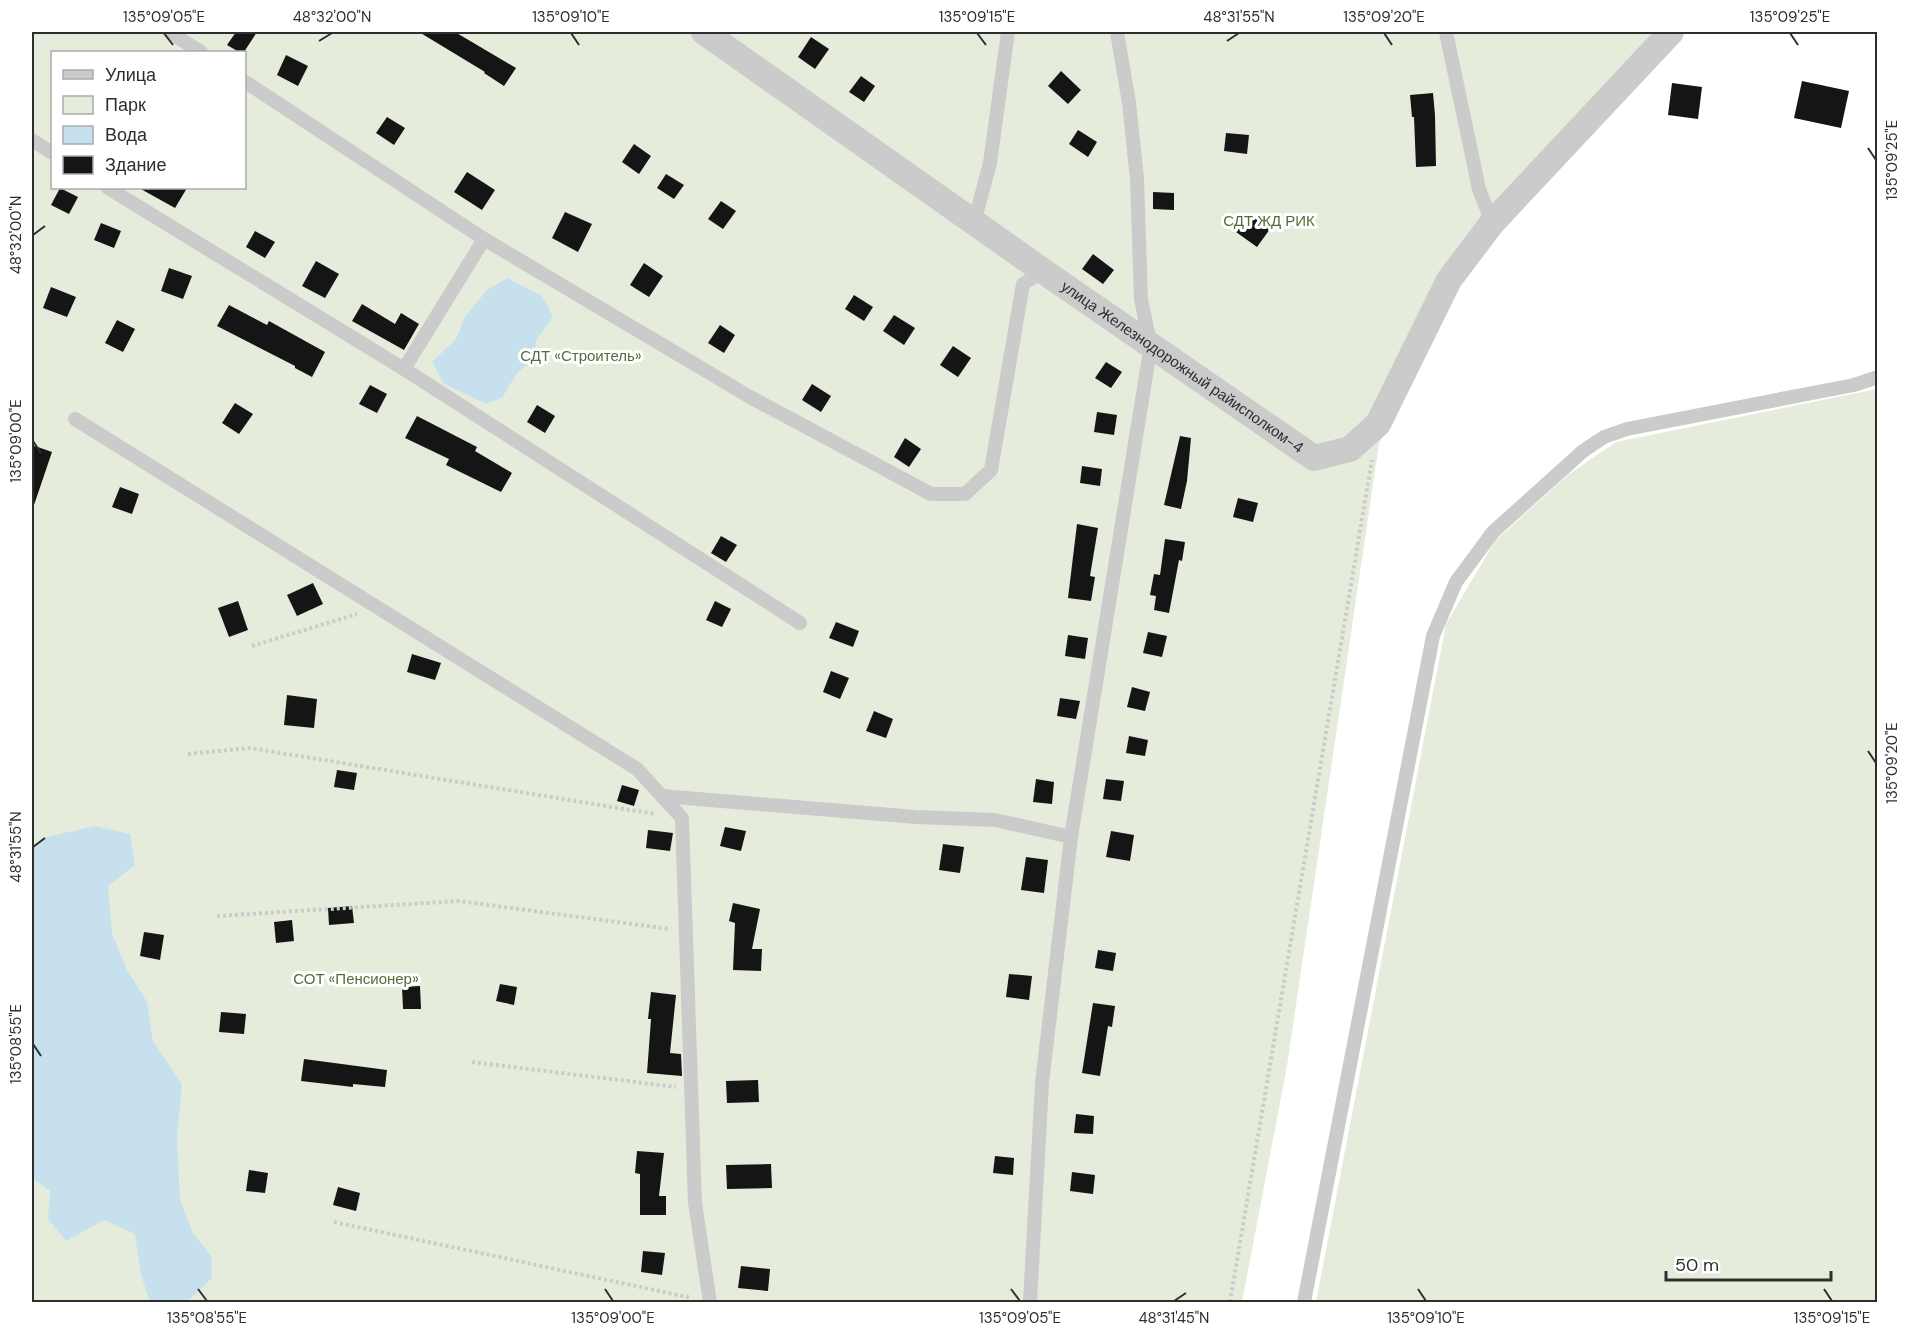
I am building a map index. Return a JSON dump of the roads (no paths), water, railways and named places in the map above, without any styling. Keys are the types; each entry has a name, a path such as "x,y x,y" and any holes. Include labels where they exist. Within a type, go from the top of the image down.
{"street":[{"name":"улица Железнодорожный райисполком-4","path":"704,32 1043,271 1150,351 1314,458 1350,448 1378,424 1449,280 1492,223 1671,32"}],"lane":[{"path":"169,32 199,51"},
{"path":"974,223 990,163 1008,32"},
{"path":"1030,1302 1042,1083 1071,837 1150,351 1141,299 1137,179 1129,103 1117,32"},
{"path":"1446,32 1479,189 1492,223"},
{"path":"246,82 484,239 750,397 931,494 965,494 991,470 1023,284 1043,271"},
{"path":"32,140 51,152"},
{"path":"110,189 404,369 800,623"},
{"path":"404,369 484,239"},
{"path":"1304,1302 1430,647 1456,582 1493,532 1560,470 1604,437 1626,429 1854,385 1878,377"},
{"path":"75,418 637,769 682,818 695,1203 710,1302"},
{"path":"662,796 916,817 995,820 1071,837"}],"water":[{"path":"507,278 542,296 553,316 536,341 534,359 517,373 502,398 486,404 444,384 432,362 456,339 465,317 487,290"},
{"path":"95,826 130,834 135,865 108,886 112,933 126,968 147,1002 153,1041 182,1084 177,1137 180,1200 193,1233 211,1256 212,1278 187,1302 150,1302 141,1275 135,1234 104,1220 66,1241 48,1219 50,1191 32,1178 32,850 42,838"}],"park label":[{"name":"СДТ ЖД РИК","path":"1269,221"},
{"name":"СДТ «Строитель»","path":"581,356"},
{"name":"СОТ «Пенсионер»","path":"356,979"}]}
